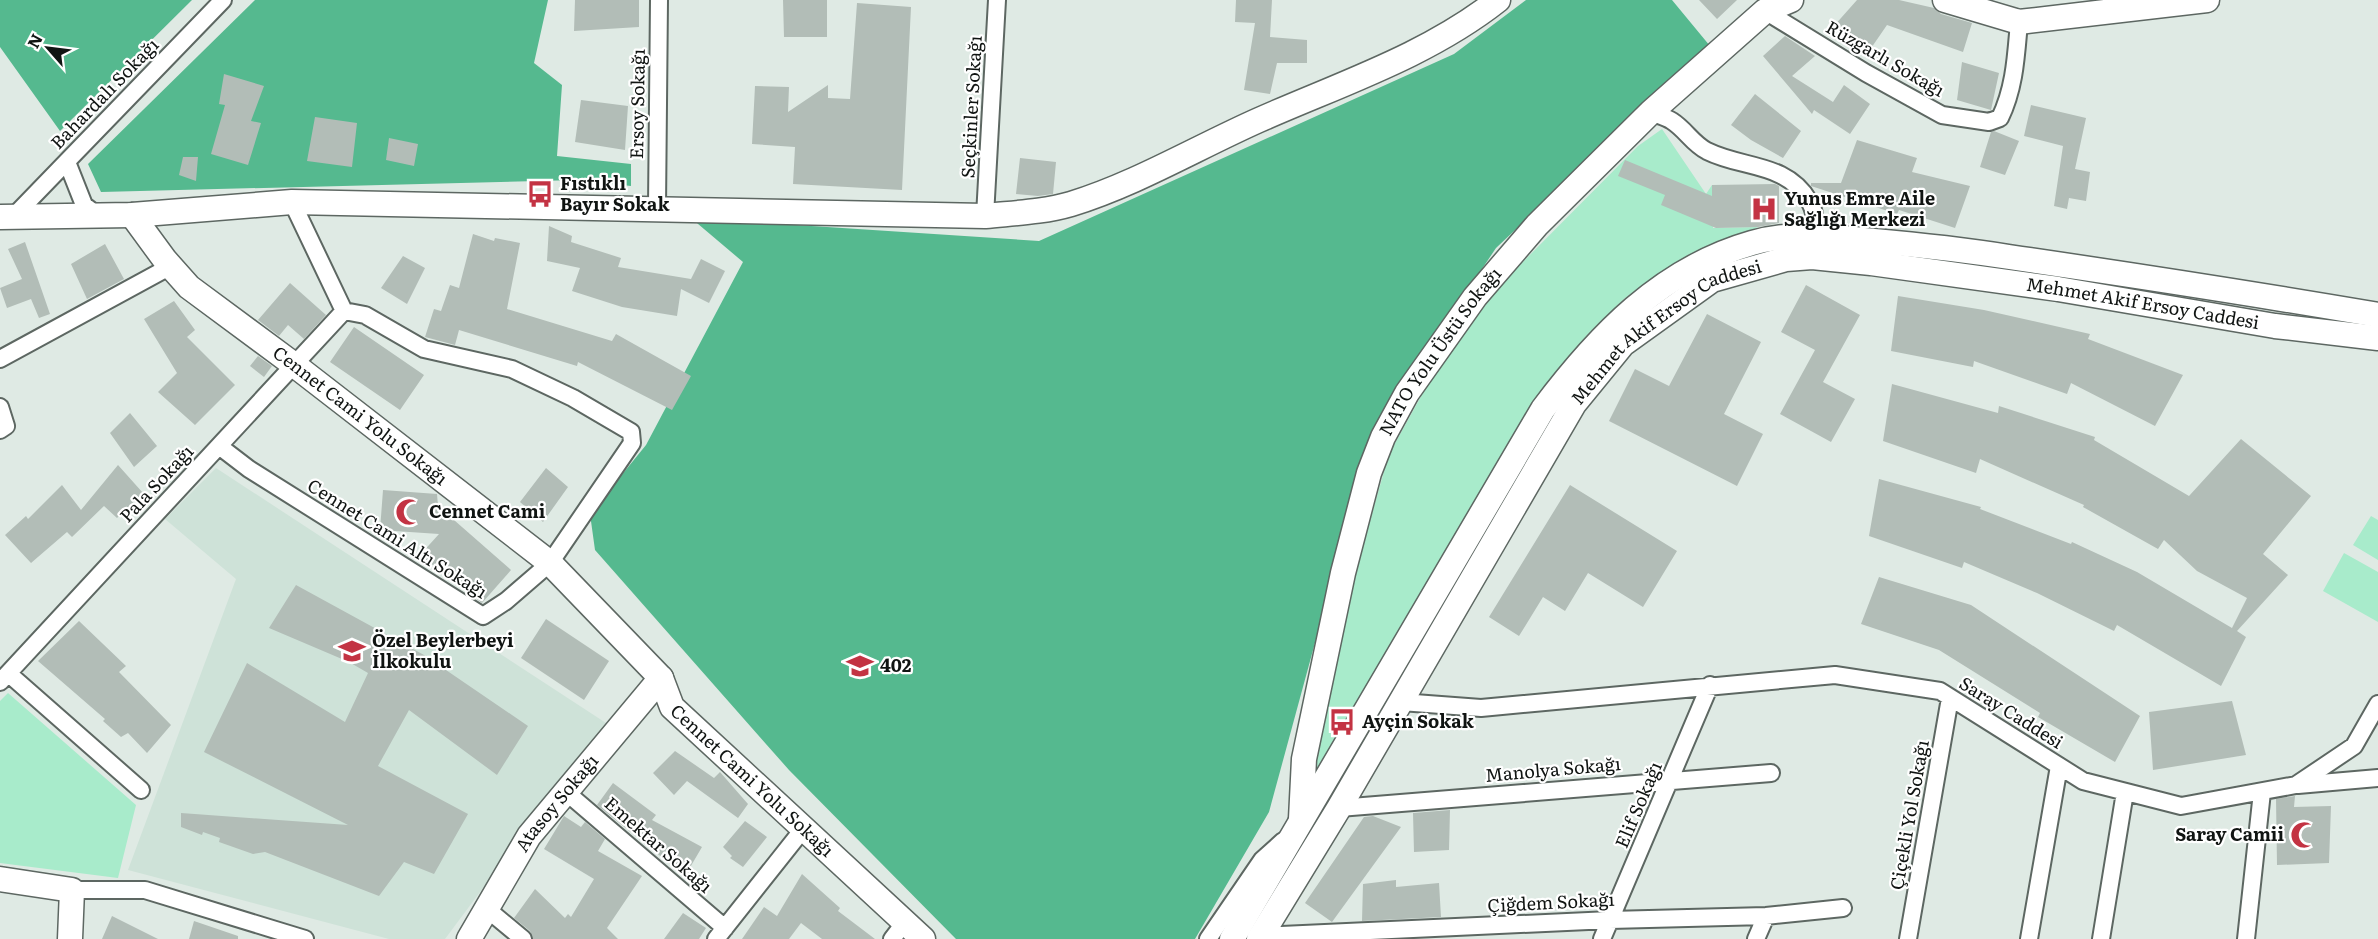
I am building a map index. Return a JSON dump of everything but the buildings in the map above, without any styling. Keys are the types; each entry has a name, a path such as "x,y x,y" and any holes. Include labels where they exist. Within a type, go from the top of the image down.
{"street":[{"name":"Bahardalı Sokağı","path":"8,216 67,162 223,0"},
{"name":"Ersoy Sokağı","path":"657,207 659,0"},
{"name":"Seçkinler Sokağı","path":"985,216 997,0"},
{"path":"8,216 132,215 292,202 657,207 985,216 1069,204 1109,191 1258,121 1410,55 1444,38 1498,0"},
{"name":"NATO Yolu Üstü Sokağı","path":"1310,830 1304,759 1338,597 1369,473 1383,437 1407,393 1475,297 1537,225 1651,112 1770,6 1791,0"},
{"path":"1945,0 2019,22 2207,0"},
{"name":"Rüzgarlı Sokağı","path":"1770,6 1866,73 1942,116 1989,122 2000,118 2008,102 2014,76 2019,22"},
{"path":"1651,112 1672,121 1693,143 1716,155 1769,169 1788,178 1806,197 1815,211 1809,246"},
{"path":"67,162 84,205 97,215"},
{"path":"292,202 344,311 365,315 424,349 512,369 573,398 631,432 632,443 550,563"},
{"name":"Cennet Cami Yolu Sokağı","path":"132,215 189,287 294,364 550,563 661,678 672,707 804,828 898,931 923,939"},
{"name":"Mehmet Akif Ersoy Caddesi","path":"1260,938 1376,694 1543,410 1579,361 1616,322 1651,293 1705,260 1753,242 1809,246 1948,248 2378,315"},
{"name":"Mehmet Akif Ersoy Caddesi","path":"1208,939 1262,860 1310,830 1339,808 1574,404 1623,344 1712,280 1786,259 1809,246 2275,326 2378,338"},
{"path":"0,359 171,266"},
{"name":"Pala Sokağı","path":"4,678 344,311"},
{"path":"0,407 6,426 0,430"},
{"name":"Cennet Cami Altı Sokağı","path":"219,446 249,469 483,616 506,601 550,563"},
{"name":"Saray Caddesi","path":"1401,702 1480,708 1835,675 1940,691 2083,781 2181,806 2296,785 2354,746 2378,704"},
{"path":"4,678 141,790"},
{"name":"Atasoy Sokağı","path":"469,939 529,836 661,678"},
{"name":"Elif Sokağı","path":"1602,939 1710,686"},
{"path":"1376,694 1401,702"},
{"name":"Çiçekli Yol Sokağı","path":"1908,939 1950,698"},
{"path":"2029,939 2059,766"},
{"name":"Manolya Sokağı","path":"1339,808 1672,779 1771,773"},
{"path":"2296,785 2378,777"},
{"name":"Emektar Sokağı","path":"566,792 720,933"},
{"path":"2101,939 2124,792"},
{"path":"2246,939 2262,792"},
{"path":"720,933 804,828"},
{"name":"Mehmet Akif Ersoy Caddesi","path":"1232,939 1310,830"},
{"path":"0,879 72,890 145,890 305,939"},
{"path":"70,939 72,890"},
{"name":"Çiğdem Sokağı","path":"1260,938 1610,920 1766,916 1843,908"},
{"path":"487,909 523,939"},
{"path":"1756,939 1766,916"}],"shaded area":[{"name":"Özel Beylerbeyi İlkokulu","path":"216,468 606,723 445,939 389,939 128,870 236,579 165,519"}],"green space":[{"path":"0,0 192,0 60,131 0,47"},
{"path":"255,0 548,0 534,63 562,85 557,156 631,164 631,186 577,180 101,192 88,164"},
{"path":"1526,0 1672,0 1710,46 1496,248 1372,433 1269,812 1195,939 956,939 789,770 595,550 590,514 646,445 743,262 691,218 1039,241 1454,54"},
{"path":"1662,129 1706,194 1712,185 1713,228 1758,227 1643,285 1625,298 1588,334 1540,393 1317,770 1311,769 1324,729 1321,724 1348,598 1389,454 1429,382 1501,284 1638,146"},
{"path":"2371,516 2378,520 2378,560 2353,545"},
{"path":"2344,553 2378,572 2378,622 2323,591"},
{"path":"8,693 136,805 118,878 0,863 0,701"}],"place":[{"name":"Fıstıklı Bayır Sokak","path":"540,194"},
{"name":"Yunus Emre Aile Sağlığı Merkezi","path":"1764,209"},
{"name":"Cennet Cami","path":"409,512"},
{"name":"Özel Beylerbeyi İlkokulu","path":"352,651"},
{"name":"402","path":"860,666"},
{"name":"Ayçin Sokak","path":"1342,722"},
{"name":"Saray Camii","path":"2304,835"}]}
